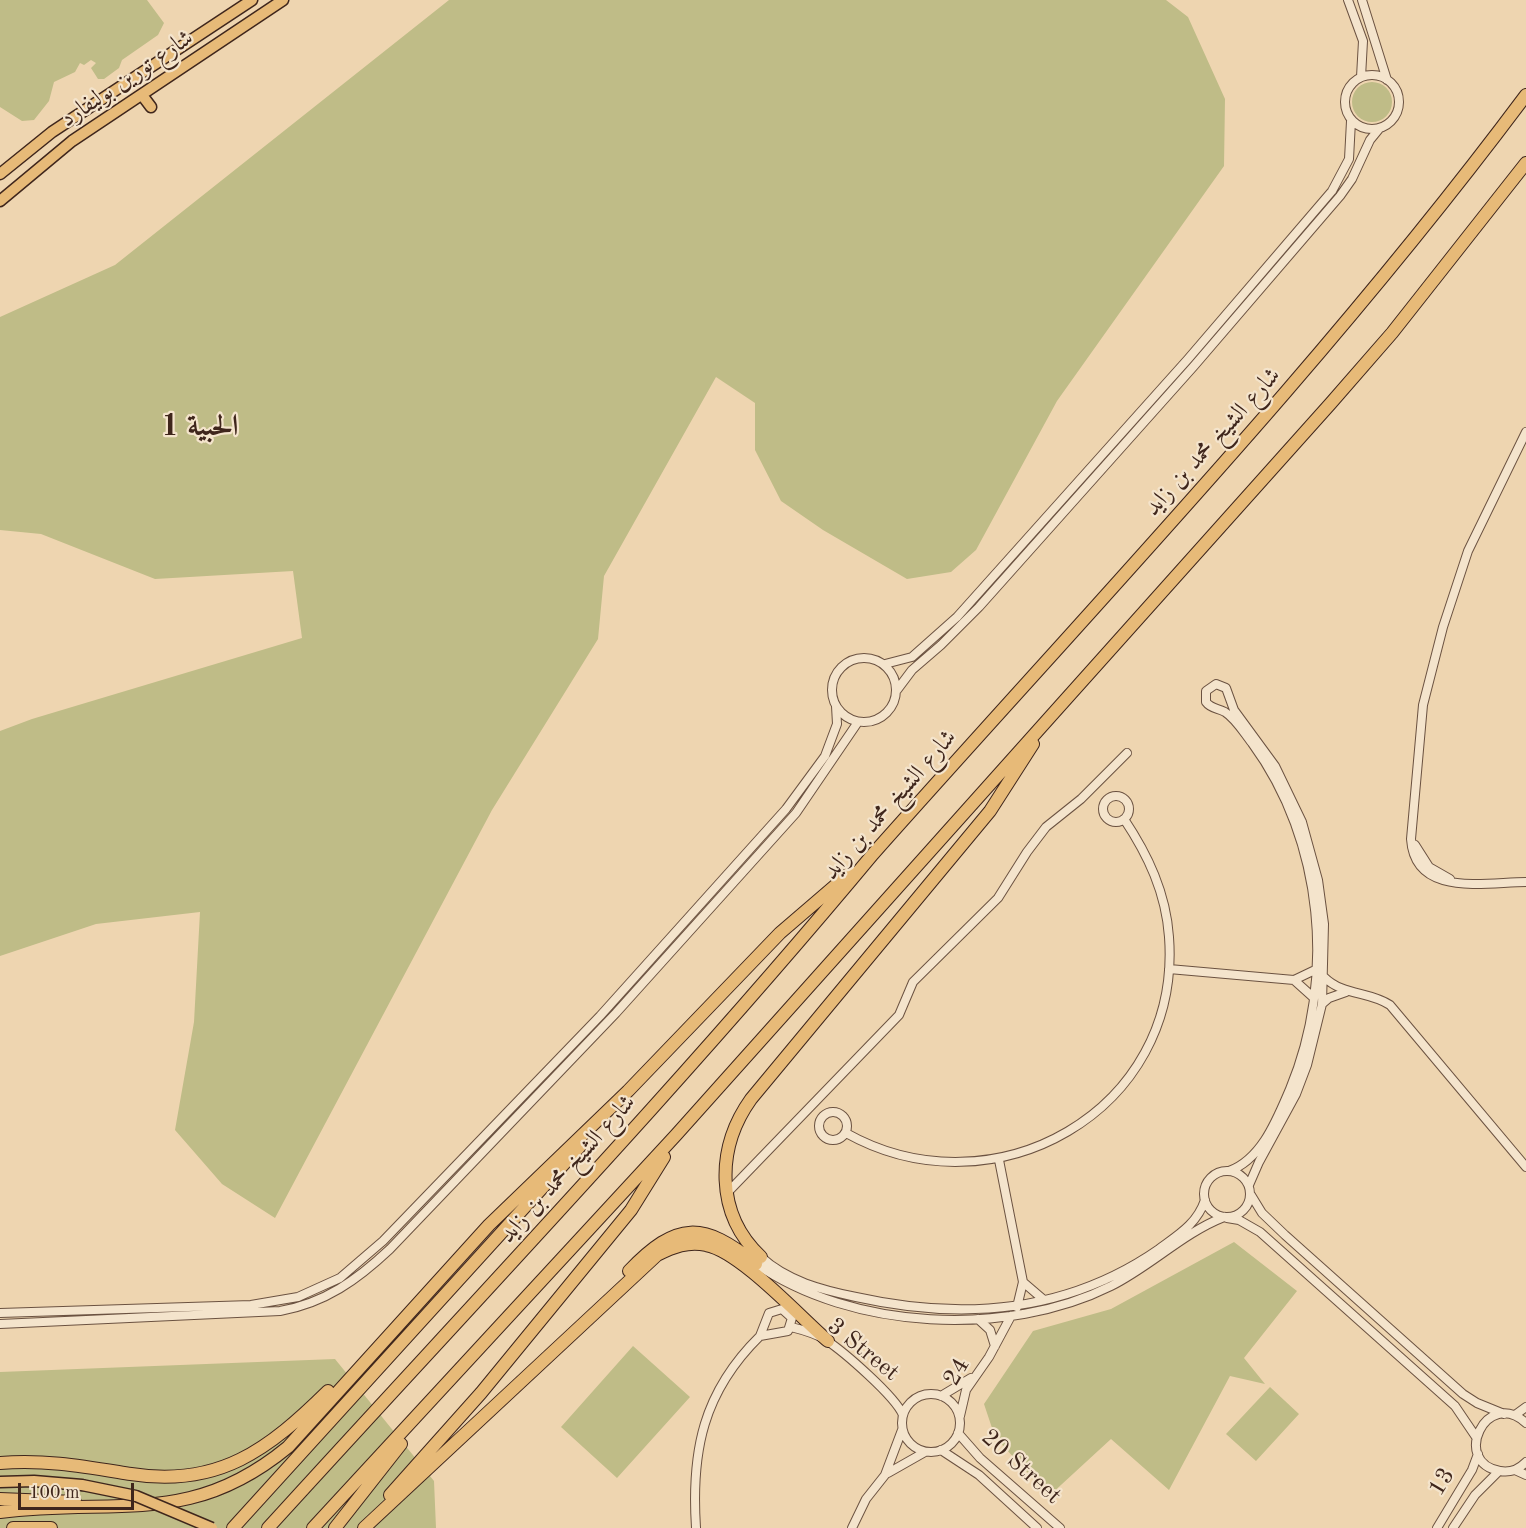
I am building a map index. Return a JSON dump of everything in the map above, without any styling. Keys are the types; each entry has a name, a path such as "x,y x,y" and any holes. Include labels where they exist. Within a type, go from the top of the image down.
{"highway":[{"name":"شارع الشيخ محمد بن زايد","path":"268,1528 660,1099 873,854 1361,305 1449,197 1526,95"},
{"path":"313,1528 676,1135 1346,385 1479,224 1526,163"},
{"path":"758,1261 737,1227 724,1177 727,1149 742,1110 997,802 1046,721"},
{"path":"0,1512 44,1508 157,1513 194,1506 245,1483 288,1447 495,1219 628,1091 780,933 873,854"},
{"path":"233,1528 553,1178 628,1091"},
{"path":"363,1528 481,1393 631,1210 676,1135"},
{"path":"580,1325 646,1254 670,1237 689,1233 718,1237 758,1261"},
{"path":"363,1528 580,1325 657,1255 668,1249 693,1244 711,1246 728,1253 828,1341"},
{"path":"0,1463 71,1464 162,1477 194,1474 225,1466 255,1453 282,1435 414,1306"},
{"path":"335,1528 443,1389"},
{"path":"0,1499 64,1500 120,1512"},
{"path":"13,1528 51,1528"}],"main road":[{"name":"شارع تورين بوليفارد","path":"0,174 52,132 252,0"},
{"name":"شارع تورين بوليفارد","path":"0,201 58,152 283,0"},
{"path":"142,95 151,107"},
{"path":"0,1482 34,1481 82,1485 136,1496 212,1528"}],"street":[{"path":"1348,0 1363,42 1361,77"},
{"path":"836,705 843,714 858,722 867,722 885,715 892,708 897,690 912,670 979,607 1287,259 1346,188 1370,140 1379,129 1392,121 1399,107 1397,92 1387,80 1362,0"},
{"path":"1379,129 1361,128 1352,121 1345,108 1346,94 1354,81 1361,77 1371,75 1387,80"},
{"path":"885,664 912,657 957,617 1279,254 1343,175 1351,152 1352,121"},
{"path":"1526,432 1468,551 1443,627 1423,705 1411,832 1417,851 1429,867 1446,877 1465,882 1526,882"},
{"path":"0,1313 265,1303 309,1293 353,1269 391,1233 593,1023 786,809 825,756 837,724 836,705 832,692 833,682 843,665 850,661 868,658 885,664 891,671 897,690"},
{"path":"758,1261 816,1287 879,1302 941,1311 1017,1307 1072,1293 1145,1258 1188,1227 1198,1215 1205,1200 1205,1188 1210,1178 1244,1164 1255,1153 1285,1101 1304,1051 1318,1001 1324,977 1322,898 1302,822 1284,782 1266,751 1234,710 1226,688 1216,684 1206,691 1206,702 1228,714 1253,745 1275,780 1298,834 1315,907 1318,1001 1307,1065 1296,1094 1249,1185"},
{"path":"0,1324 280,1311 325,1298 359,1276 390,1249 645,982 803,804 838,748 858,722"},
{"path":"727,1193 899,1015 913,982 998,898 1046,827 1082,799 1127,753"},
{"path":"846,1133 887,1152 915,1160 968,1163 999,1160 1036,1148 1071,1130 1102,1106 1128,1077 1148,1044 1162,1008 1169,969 1169,937 1156,875 1142,846 1124,819"},
{"path":"1169,969 1294,980 1317,969"},
{"path":"1324,977 1346,992 1380,998 1390,1005 1526,1167"},
{"path":"1294,980 1318,1001"},
{"path":"1318,1001 1346,992"},
{"path":"999,1160 1023,1282 1017,1307"},
{"path":"1229,1171 1241,1175 1249,1185 1251,1196 1262,1213 1465,1395 1477,1403 1504,1414 1515,1415 1526,1423"},
{"path":"758,1261 802,1290 883,1313 940,1320 1011,1316 1048,1310 1096,1293 1145,1267 1198,1229 1243,1211 1251,1196"},
{"path":"1205,1200 1212,1212 1239,1220 1260,1232 1455,1406 1476,1437 1478,1454 1490,1468 1499,1471 1515,1470 1526,1475"},
{"path":"1023,1282 1044,1300"},
{"name":"3 Street","path":"696,1528 694,1478 699,1441 706,1418 728,1374 760,1336 766,1317 777,1309 790,1314 791,1327"},
{"path":"31,1311 31,1323"},
{"name":"24","path":"959,1419 961,1404 973,1376 995,1346 1011,1316"},
{"path":"978,1319 990,1330 995,1346"},
{"name":"3 Street","path":"791,1327 828,1341 891,1397 903,1415"},
{"name":"3 Street","path":"760,1336 784,1333 791,1327"},
{"path":"941,1396 973,1376"},
{"path":"852,1528 866,1499 885,1475 902,1430 903,1415 913,1400 922,1395 941,1396 950,1401 959,1419 958,1433 951,1444 941,1450 925,1452 885,1475"},
{"path":"1515,1415 1526,1407"},
{"path":"1476,1437 1486,1420 1504,1414"},
{"path":"902,1430 907,1440 915,1448 925,1452"},
{"name":"20 Street","path":"958,1433 980,1458 1060,1528"},
{"name":"20 Street","path":"941,1450 961,1461 979,1475 1037,1528"},
{"name":"13","path":"1437,1528 1468,1477 1478,1454"},
{"path":"1515,1470 1526,1462"},
{"name":"13","path":"1453,1528 1474,1495 1499,1471"}],"shaded area":[{"path":"0,0 147,0 164,23 158,35 122,60 119,68 104,79 98,79 91,68 96,63 91,60 84,65 80,63 75,72 54,82 49,101 34,120 22,121 0,107"},
{"path":"449,0 1166,0 1188,17 1225,99 1224,166 1057,401 976,550 951,572 907,579 823,530 781,501 755,450 755,403 716,377 604,576 598,639 492,810 275,1218 222,1184 175,1130 194,1022 200,912 96,924 0,956 0,731 32,719 302,638 293,571 155,579 41,534 0,530 0,317 115,265"},
{"path":"1372,82 1380,83 1386,88 1391,94 1391,110 1386,116 1380,121 1372,122 1364,121 1358,116 1353,110 1352,102 1353,94 1358,88 1364,83"},
{"path":"1234,1242 1297,1291 1244,1358 1265,1384 1230,1376 1169,1490 1111,1439 1049,1496 995,1437 984,1404 1033,1331 1111,1309"},
{"path":"633,1346 690,1397 617,1478 561,1427"},
{"path":"335,1359 434,1481 436,1528 0,1528 0,1372"},
{"path":"1270,1387 1299,1414 1256,1461 1226,1434"}],"district":[{"name":"الحبية 1","path":"200,427"}]}
